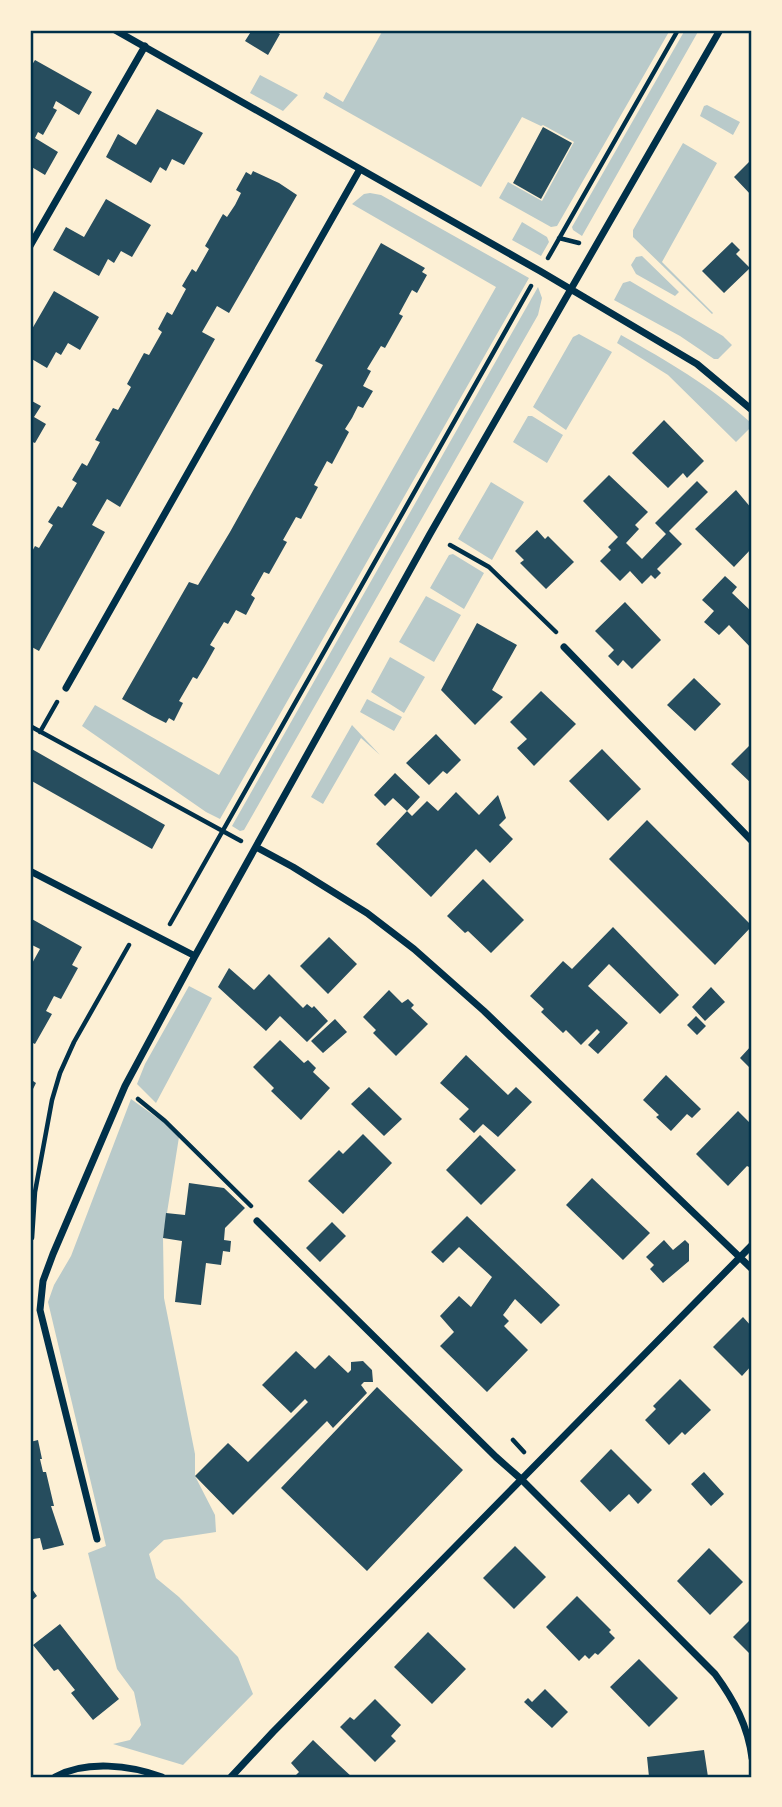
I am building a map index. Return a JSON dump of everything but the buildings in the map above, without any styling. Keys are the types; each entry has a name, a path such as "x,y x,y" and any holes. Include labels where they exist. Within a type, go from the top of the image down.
{"street":[{"path":"115,30 571,289 697,364 752,410"},
{"path":"97,1539 40,1310 43,1281 53,1254 125,1086 195,956 430,534 720,30"},
{"path":"30,246 145,46"},
{"path":"66,688 360,169"},
{"path":"564,647 752,841"},
{"path":"256,847 367,913 414,949 484,1011 752,1269"},
{"path":"30,871 195,956"},
{"path":"257,1221 521,1479 715,1674 738,1709 752,1758"},
{"path":"231,1777 752,1245"},
{"path":"55,1777 79,1768 103,1767 127,1768 162,1777"}],"path":[{"path":"548,259 678,30"},
{"path":"559,238 579,243"},
{"path":"169,925 533,282"},
{"path":"450,545 489,567 562,637 564,647"},
{"path":"40,732 66,688"},
{"path":"30,726 221,831 256,847"},
{"path":"32,1238 35,1192 52,1100 60,1073 74,1042 130,945"},
{"path":"125,1086 257,1211 257,1221"},
{"path":"513,1440 525,1453"}],"shaded area":[{"path":"383,30 670,30 557,226 551,227 499,198 508,182 542,201 574,142 522,117 481,187 323,98 326,92 343,102"},
{"path":"685,30 699,30 582,236 572,227"},
{"path":"260,75 298,95 283,111 250,93"},
{"path":"707,105 740,122 733,135 700,116"},
{"path":"683,143 717,163 662,262 712,314 633,237 633,230"},
{"path":"364,194 381,195 529,278 220,819 82,726 95,705 219,775 496,287 352,204"},
{"path":"522,222 547,237 549,242 541,256 512,240"},
{"path":"642,256 679,292 675,296 636,274 631,265 636,257"},
{"path":"630,281 723,336 732,345 718,359 714,359 680,336 614,300 623,283"},
{"path":"538,287 542,298 538,315 244,830 240,831 232,826"},
{"path":"579,334 612,352 566,430 533,407 573,337"},
{"path":"621,335 704,385 750,422 751,427 736,442 668,375 617,343"},
{"path":"528,416 563,435 547,463 513,442"},
{"path":"491,482 524,502 492,560 458,539"},
{"path":"453,554 484,573 464,609 430,588 449,555"},
{"path":"426,596 461,615 434,662 399,642"},
{"path":"390,657 425,677 404,713 371,692"},
{"path":"367,699 402,717 394,731 360,712"},
{"path":"352,725 380,755 361,738 323,804 311,797"},
{"path":"189,986 212,998 156,1103 137,1084 145,1064"},
{"path":"131,1099 179,1137 163,1238 164,1298 195,1454 195,1476 215,1515 216,1532 164,1540 149,1554 156,1578 179,1597 238,1657 253,1694 183,1765 113,1744 130,1740 141,1725 134,1692 117,1669 88,1553 106,1546 48,1302 54,1285 71,1256"}]}
